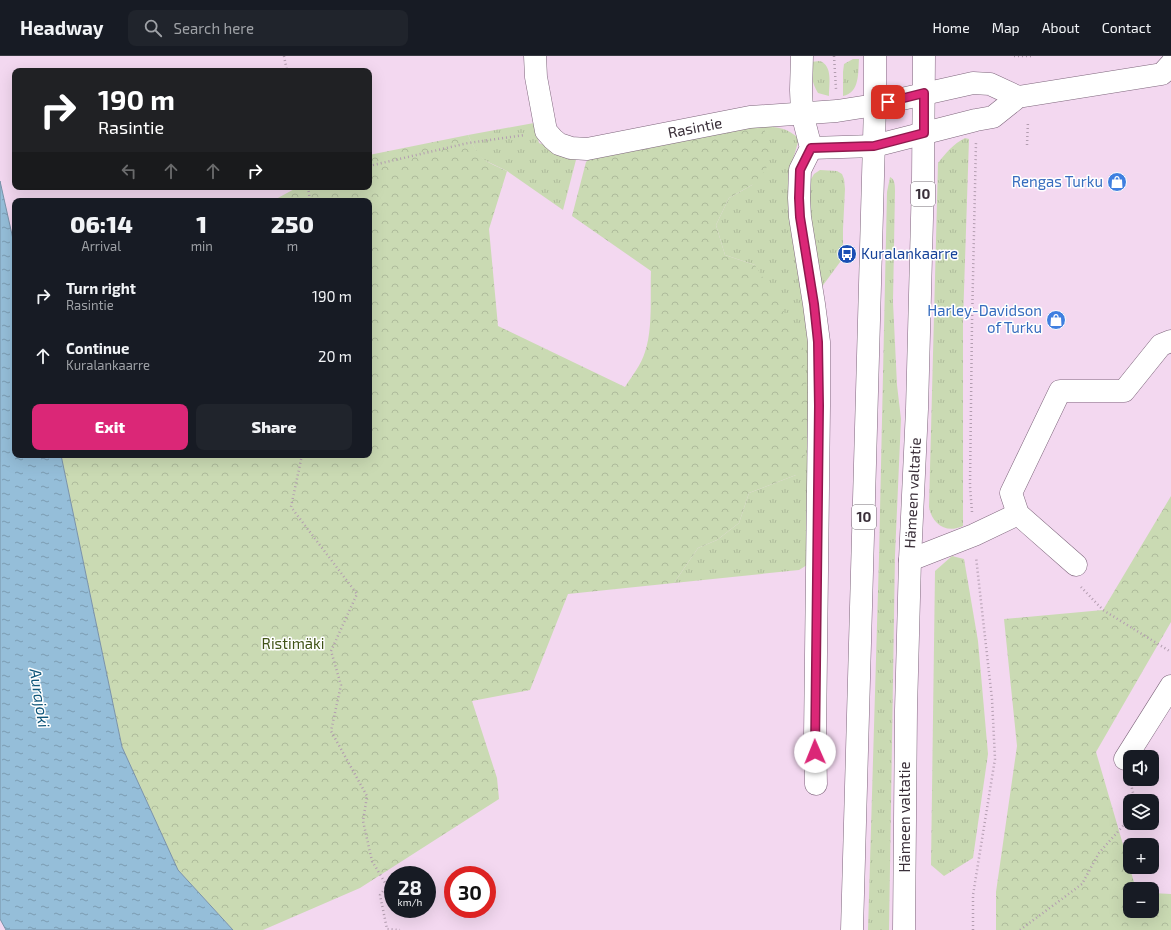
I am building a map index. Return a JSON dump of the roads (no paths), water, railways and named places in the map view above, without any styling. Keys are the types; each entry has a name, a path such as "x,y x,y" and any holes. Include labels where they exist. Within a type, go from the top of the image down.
{"main road":[{"name":"Rasintie","path":"535,56 536,77 546,131 559,144 571,148 587,149 739,119 837,111 875,105 924,93"},
{"path":"802,56 802,113 811,148 800,170 800,217 814,304 818,342 819,406 815,737 816,784"},
{"name":"10","path":"852,930 874,146 875,56"},
{"name":"Hämeen valtatie","path":"904,930 906,710 910,560 917,409 924,133 924,56"},
{"path":"811,148 874,146 993,117 1018,97 1168,73"},
{"path":"924,93 973,83 990,84 1018,97"},
{"path":"1010,518 1011,493 1060,391 1124,391 1161,345 1171,341"},
{"path":"910,560 974,535 1010,518"},
{"path":"1010,518 1076,565"},
{"path":"1131,750 1171,686"}],"water":[{"name":"Aurajoki","path":"0,181 12,235 12,458 62,458 122,747 178,870 233,930 6,930 0,919"}],"place":[{"name":"Rengas Turku","path":"1117,182"},
{"name":"Kuralankaarre","path":"847,254"},
{"name":"Harley-Davidson of Turku","path":"1056,320"}],"park label":[{"name":"Ristimäki","path":"293,644"}]}
